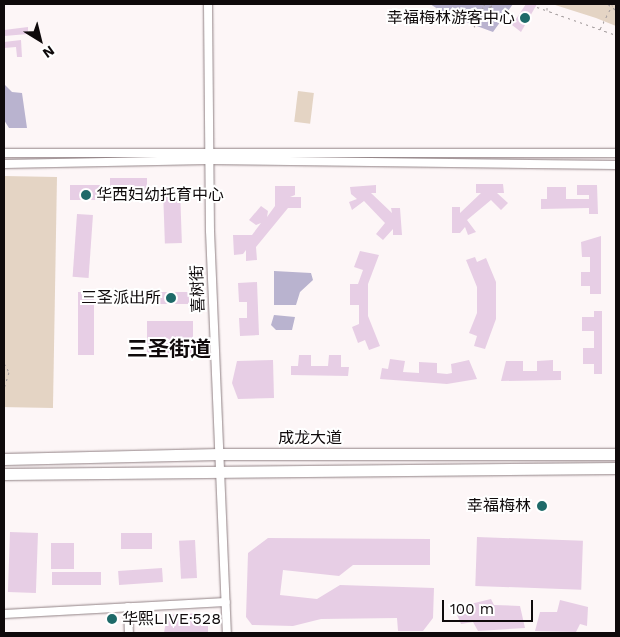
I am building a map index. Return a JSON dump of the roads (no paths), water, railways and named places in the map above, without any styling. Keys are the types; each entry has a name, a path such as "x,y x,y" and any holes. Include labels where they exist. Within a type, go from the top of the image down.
{"highway":[{"name":"成龙大道","path":"4,459 219,454 616,454"},
{"name":"成龙大道","path":"4,474 219,470 616,468"}],"street":[{"name":"喜树街","path":"208,4 209,160 219,470 227,633"},
{"path":"4,153 209,151 616,153"},
{"path":"4,164 209,160 616,165"},
{"path":"4,614 226,602"},
{"path":"128,607 129,633"}],"place":[{"name":"幸福梅林游客中心","path":"525,18"},
{"name":"华西妇幼托育中心","path":"86,195"},
{"name":"三圣派出所","path":"171,298"},
{"name":"幸福梅林","path":"542,506"},
{"name":"华熙LIVE·528","path":"112,619"}],"district":[{"name":"三圣街道","path":"169,349"}]}
